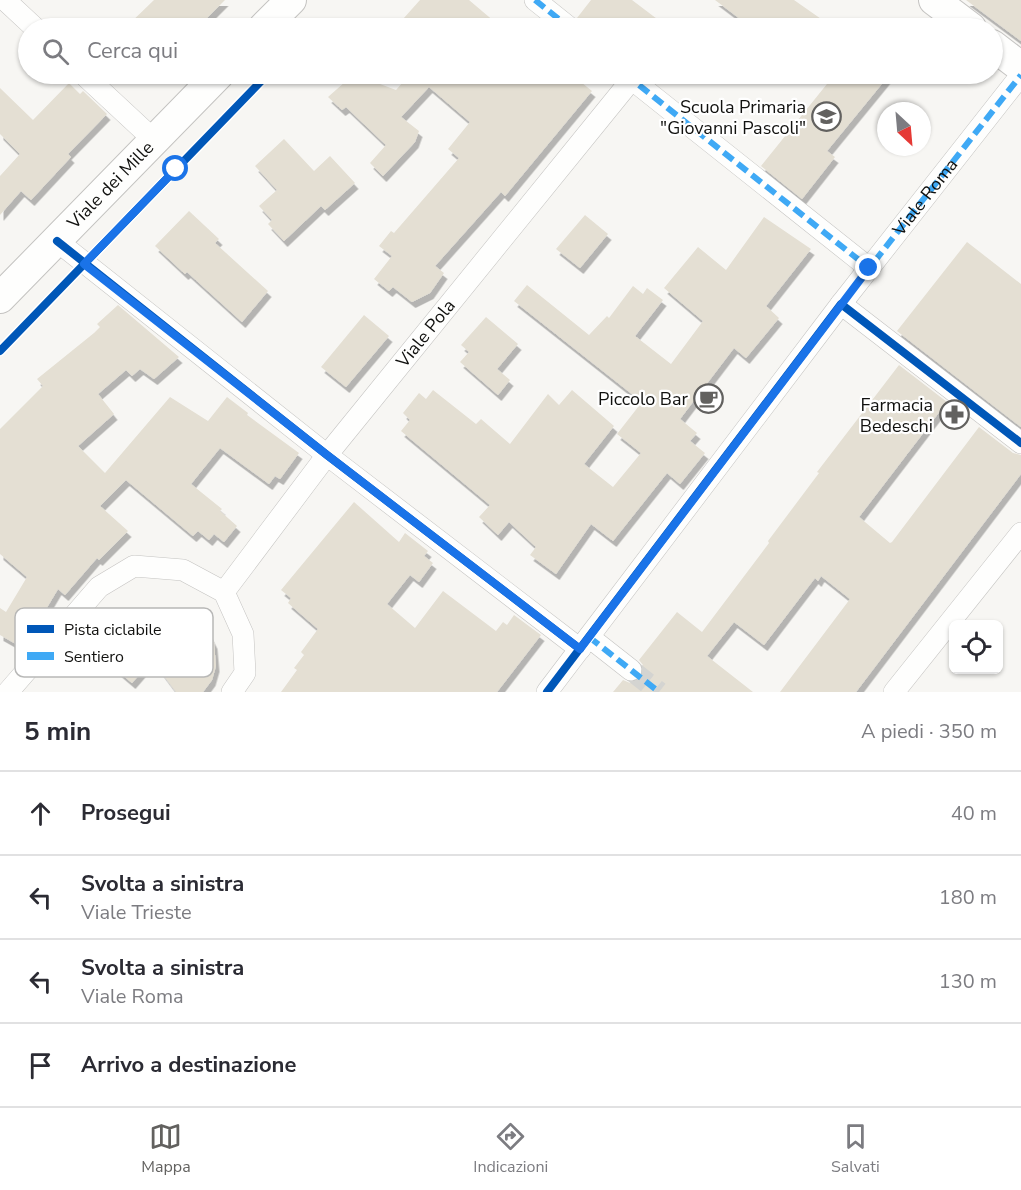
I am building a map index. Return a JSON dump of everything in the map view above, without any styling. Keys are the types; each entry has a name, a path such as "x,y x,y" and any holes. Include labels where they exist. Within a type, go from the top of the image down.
{"street":[{"path":"5,0 24,18"},
{"path":"273,18 291,0"},
{"path":"535,0 558,18"},
{"path":"934,0 958,18"},
{"path":"1003,53 1021,67"},
{"name":"Viale Roma","path":"547,692 841,304 1021,75"},
{"path":"94,84 154,140"},
{"name":"Viale dei Mille","path":"0,298 209,84"},
{"name":"Viale Pola","path":"224,592 327,455 623,84"},
{"path":"639,84 869,268"},
{"path":"57,241 327,455 585,643 631,670"},
{"path":"841,304 1021,443"},
{"path":"900,690 1021,533"},
{"path":"81,608 99,587 134,566 183,570 224,592 243,634 245,674 232,692"},
{"path":"8,692 21,677"}],"building":[{"path":"154,0 225,0 207,18 135,18"},
{"path":"420,0 469,0 490,18 404,18"},
{"path":"591,0 632,0 656,18 577,18"},
{"path":"715,0 794,0 820,18 739,18"},
{"path":"966,0 1021,0 1021,41 1003,28 1003,18 990,18"},
{"path":"68,84 80,94 83,91 107,114 68,154 71,157 31,200 21,191 0,215 0,176 20,154 0,134 0,88 33,120"},
{"path":"343,84 380,84 396,90 401,84 583,84 592,91 505,196 501,192 435,266 444,273 430,293 412,302 393,287 389,291 374,279 392,256 379,246 391,231 394,233 459,158 448,149 470,122 429,87 401,117 419,131 415,142 383,176 370,163 386,145 346,107 342,110 328,97"},
{"name":"Scuola Primaria \"Giovanni Pascoli\"","path":"827,84 882,84 827,151 835,157 802,199 761,166"},
{"path":"284,139 314,171 330,156 355,183 325,210 321,206 284,241 268,224 272,220 259,206 277,190 255,166"},
{"path":"189,211 219,239 215,243 268,291 242,322 155,246"},
{"path":"585,215 608,234 580,268 556,249"},
{"path":"764,217 811,249 766,306 779,318 746,358 734,348 680,419 697,433 690,441 705,453 680,484 667,473 613,541 591,524 556,574 530,555 536,547 509,522 498,535 479,517 490,505 401,431 410,420 403,413 419,393 426,399 433,390 476,424 481,419 510,444 548,394 559,405 572,390 614,426 584,464 613,487 641,453 617,434 642,402 514,301 527,285 589,335 607,316 609,318 633,286 643,294 647,288 663,300 635,336 671,364 703,321 664,288 698,247 726,270"},
{"path":"967,242 1021,284 1021,427 897,331"},
{"path":"118,305 179,357 154,379 140,369 132,376 126,370 98,394 114,414 78,446 105,473 170,397 208,421 227,397 248,413 247,415 299,453 280,479 275,476 269,484 220,448 191,484 222,509 220,511 237,526 224,542 214,534 209,540 198,531 193,536 126,480 100,506 128,531 99,560 97,558 65,595 58,589 47,608 15,608 15,643 0,635 0,608 6,612 27,577 0,554 0,429 43,386 37,379 94,333 100,327 97,324"},
{"path":"364,315 389,336 346,387 321,367"},
{"path":"486,317 518,344 497,369 510,380 498,395 460,362 469,352 461,345"},
{"path":"899,365 947,402 859,517 890,543 892,542 979,427 1013,453 1021,455 1021,474 856,692 780,692 850,599 821,576 818,581 815,578 764,645 734,622 707,656 753,692 613,692 623,680 630,683 641,678 644,671 639,660 677,612 702,632 769,543 768,541 819,473 817,472"},
{"path":"354,502 399,542 405,533 428,551 424,556 433,563 419,582 410,575 387,604 415,628 443,591 496,631 503,622 507,625 514,615 541,635 497,692 281,692 297,670 294,668 304,655 301,652 318,629 288,603 291,598 281,590"},
{"path":"213,641 214,643 216,666 213,676"},
{"path":"125,677 137,677 132,683"},
{"path":"165,677 213,677 203,692 176,692"}],"tunnel":[{"path":"631,670 659,692"}],"marked path":[{"path":"535,0 558,18"},
{"path":"841,304 1021,75"},
{"path":"638,84 869,268"},
{"path":"589,637 659,692"}],"cycle path":[{"path":"0,351 258,84"},
{"path":"57,241 327,455 580,649"},
{"path":"547,692 841,304 1021,443"}],"place":[{"name":"Scuola Primaria \"Giovanni Pascoli\"","path":"827,117"},
{"name":"Piccolo Bar","path":"709,399"},
{"name":"Farmacia Bedeschi","path":"954,415"}],"route":[{"path":"176,169 84,264 327,455 580,649 869,268"}]}
